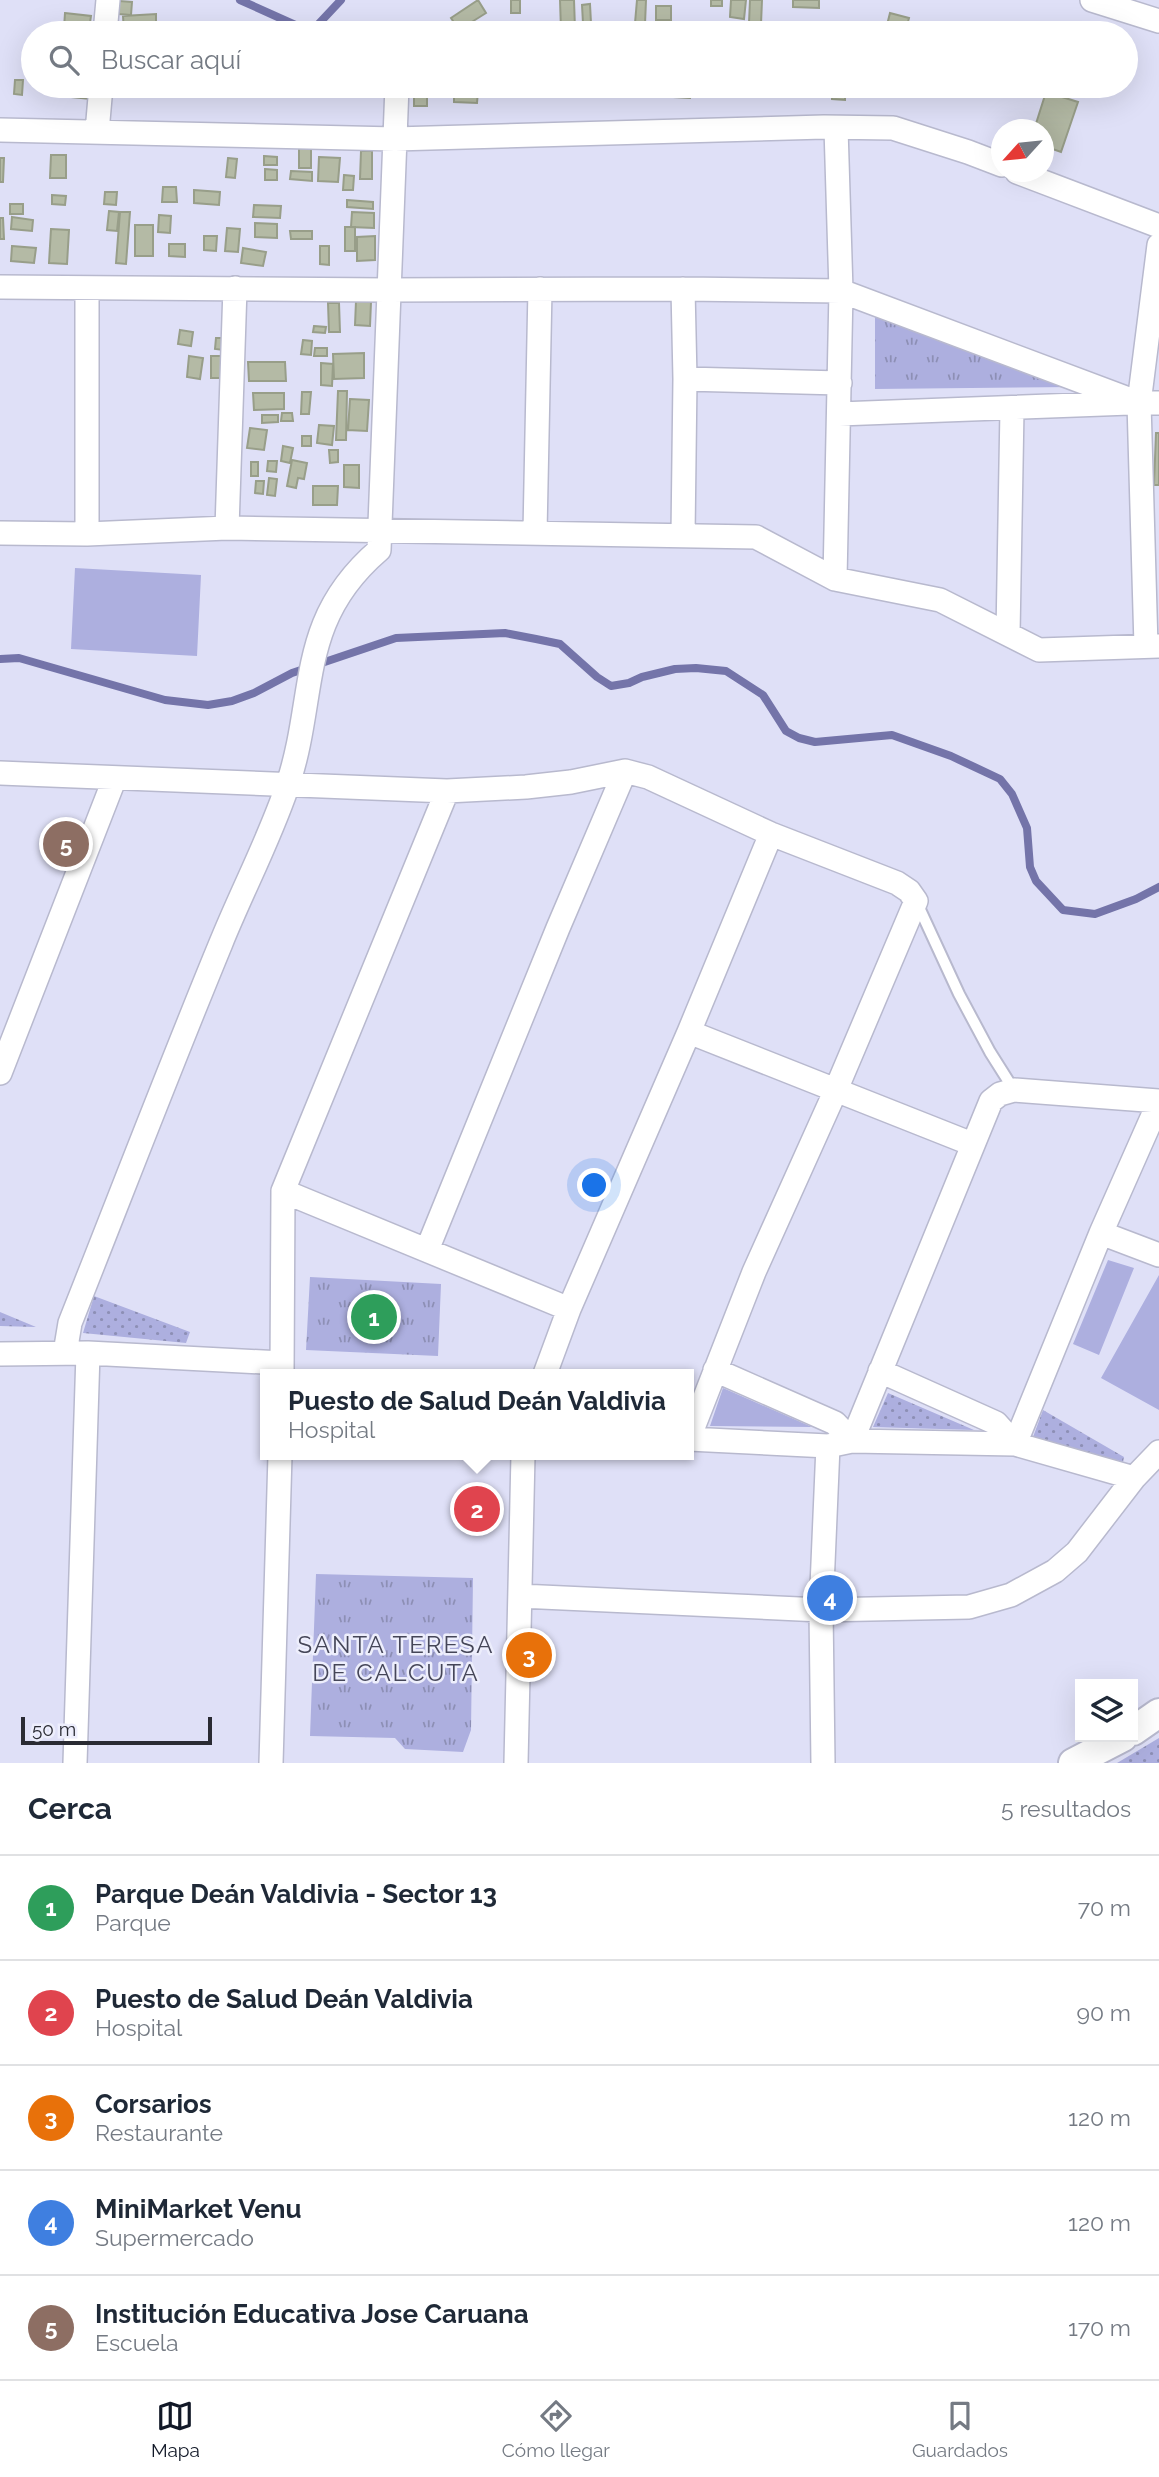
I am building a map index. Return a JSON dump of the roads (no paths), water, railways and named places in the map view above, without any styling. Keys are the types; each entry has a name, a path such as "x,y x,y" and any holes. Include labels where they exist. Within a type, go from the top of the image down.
{"street":[{"path":"106,21 108,0"},
{"path":"1092,0 1159,21"},
{"path":"97,132 100,98"},
{"path":"75,1763 76,1353 70,1323 221,942 287,786 316,647 324,624 339,593 379,550 397,98"},
{"path":"835,579 841,291 836,128"},
{"path":"0,130 395,139 894,128 991,161"},
{"path":"1043,182 1159,226"},
{"path":"0,533 87,534 227,528 756,537 835,579 868,588 940,600 1039,650 1152,646 1149,403 1159,246"},
{"path":"0,287 841,291 1149,403"},
{"path":"87,288 87,534"},
{"path":"227,528 235,288"},
{"path":"535,532 540,289"},
{"path":"682,535 685,379 683,289"},
{"path":"685,379 840,383"},
{"path":"839,414 1012,410 1149,403"},
{"path":"1008,634 1012,410"},
{"path":"427,1250 625,771"},
{"path":"0,773 447,791 571,782 625,771 648,777 771,834 897,883 909,891 916,901 835,1092 754,1272 694,1426"},
{"path":"0,1073 114,779"},
{"path":"0,1354 76,1353 282,1368 283,1191 447,791"},
{"path":"547,1369 569,1309 771,834"},
{"path":"689,1032 972,1144"},
{"path":"852,1441 991,1101 1000,1094 1014,1090 1159,1101 1101,1233 1015,1444"},
{"path":"283,1191 569,1309"},
{"path":"1101,1233 1159,1255"},
{"path":"715,1370 835,1423 852,1441"},
{"path":"880,1371 996,1423 1015,1444"},
{"path":"694,1439 828,1446 852,1441 1015,1444 1134,1478"},
{"path":"822,1763 821,1610 828,1446"},
{"path":"520,1596 821,1610 969,1607 1011,1595 1055,1572 1077,1552 1134,1478 1159,1452"},
{"path":"271,1763 280,1460"},
{"path":"516,1763 523,1460"},
{"path":"1138,1728 1159,1713"},
{"path":"1073,1763 1113,1742"}],"lane":[{"path":"916,901 989,1052 1014,1090"}],"waterway":[{"path":"240,0 287,21"},
{"path":"321,21 341,0"},
{"path":"0,659 19,658 165,700 208,705 232,701 292,673 396,638 505,633 560,644 611,686 675,669 726,671 763,695 786,731 799,738 815,742 892,735 951,756 1000,779 1012,794 1027,828 1030,867 1036,881 1063,910 1095,914 1136,899 1159,887"}],"place":[{"name":"Institución Educativa Jose Caruana","path":"66,844"},
{"name":"Parque Deán Valdivia - Sector 13","path":"374,1317"},
{"name":"Puesto de Salud Deán Valdivia","path":"477,1509"},
{"name":"MiniMarket Venu","path":"830,1598"},
{"name":"Corsarios","path":"529,1655"}],"district":[{"name":"SANTA TERESA DE CALCUTA","path":"396,1659"}]}
